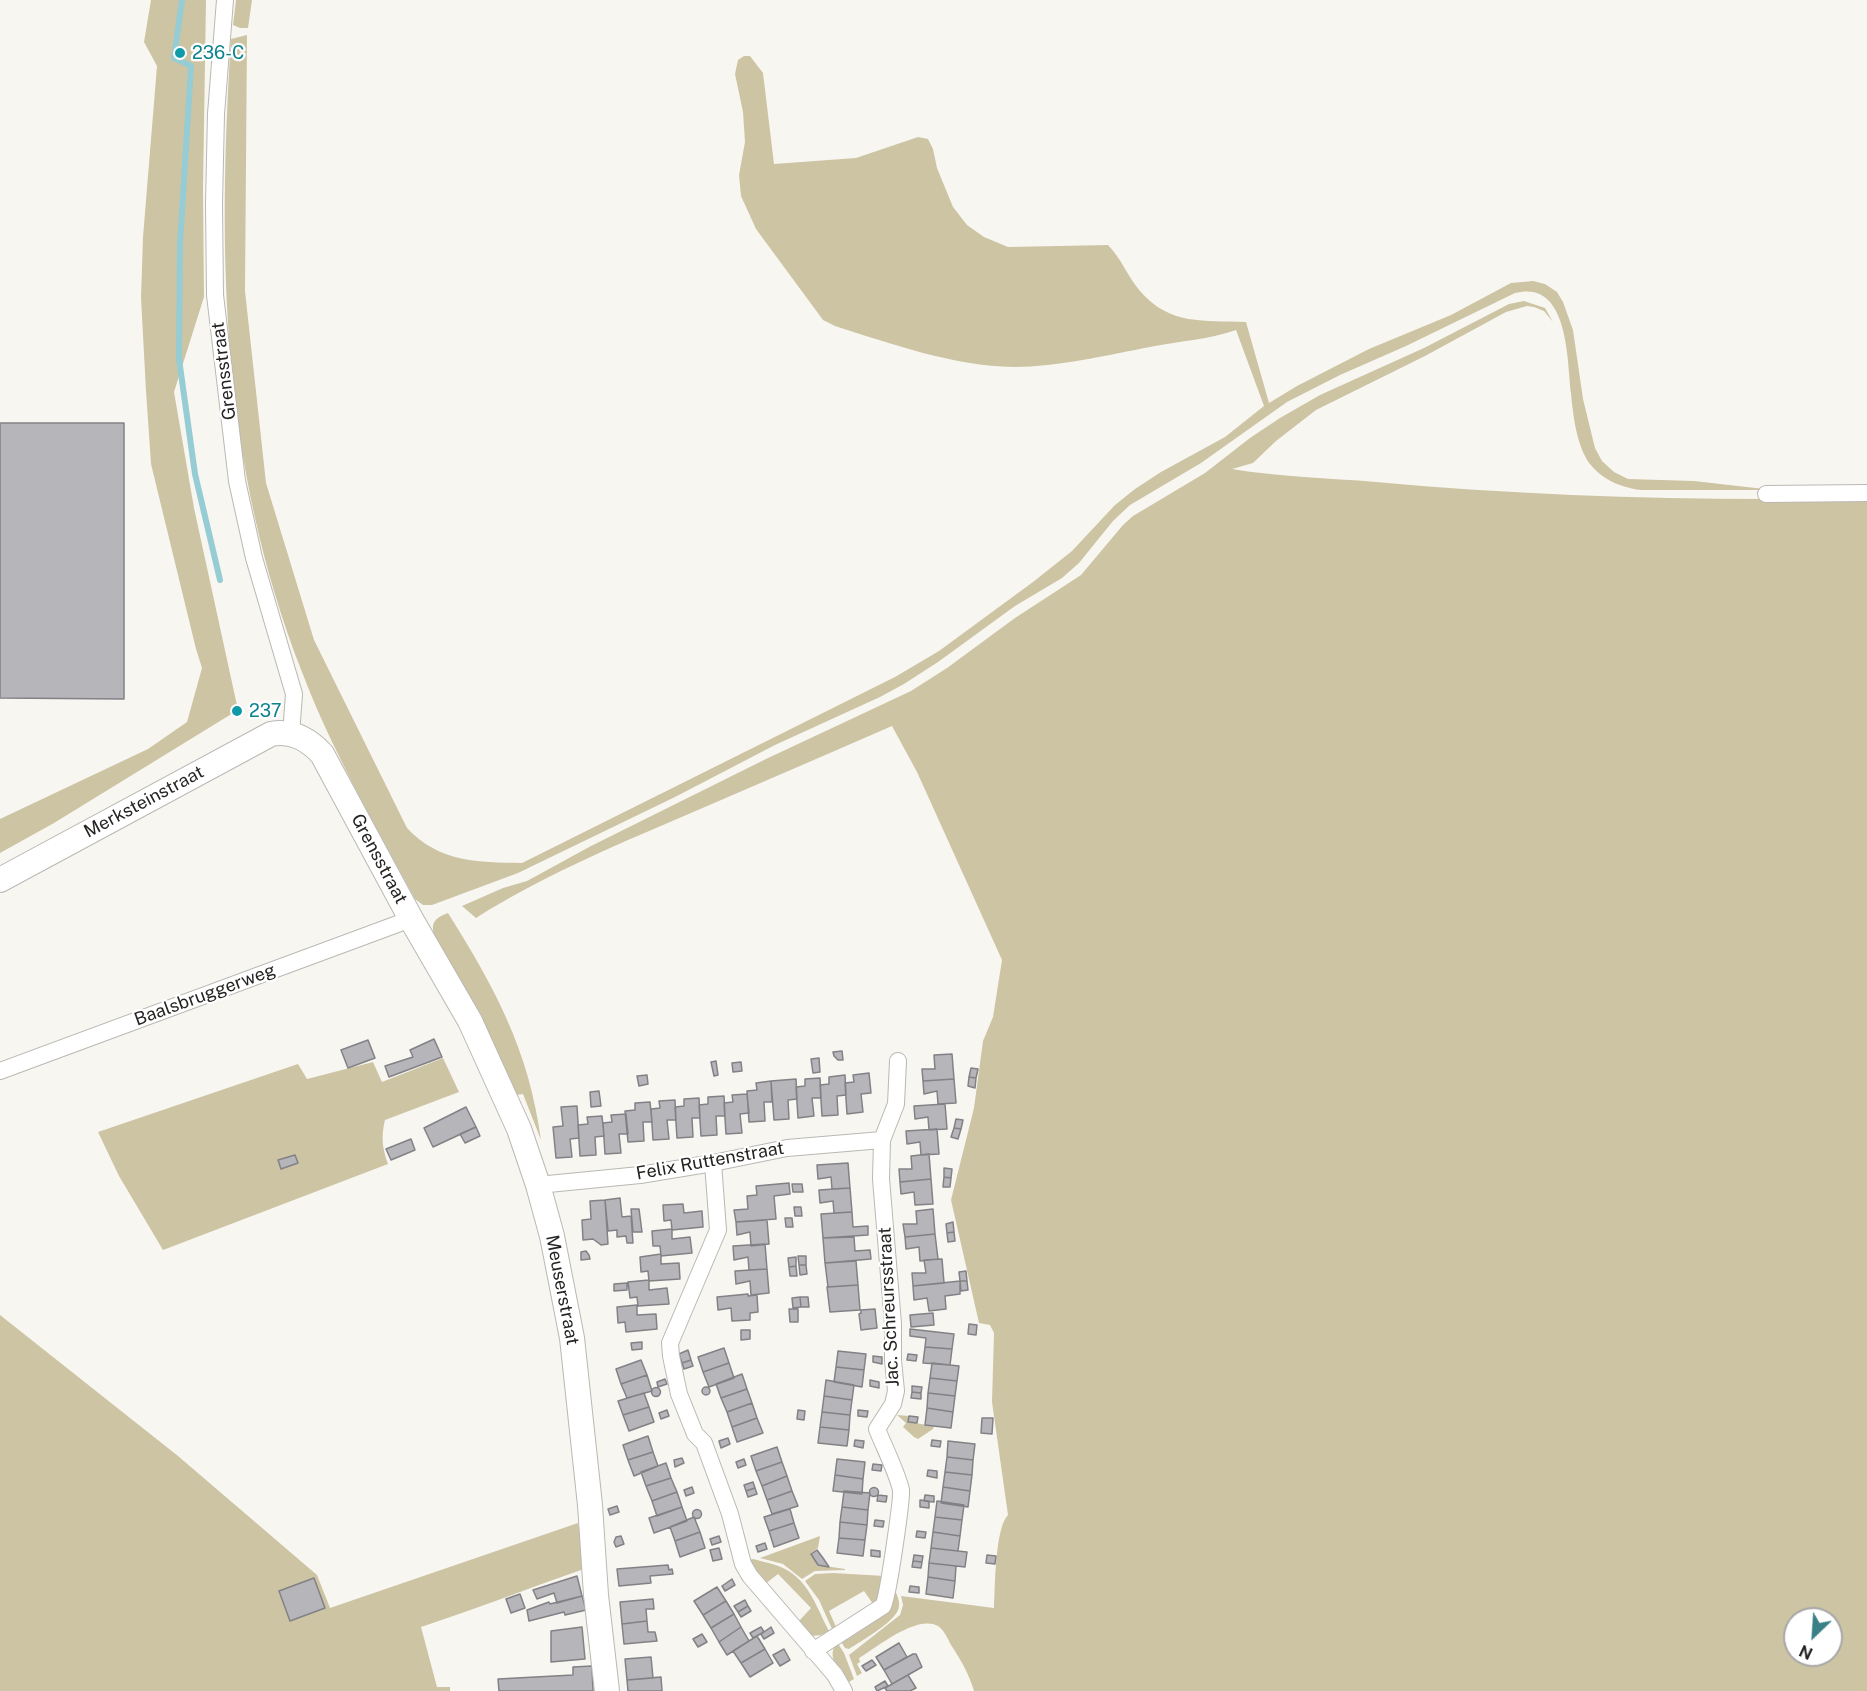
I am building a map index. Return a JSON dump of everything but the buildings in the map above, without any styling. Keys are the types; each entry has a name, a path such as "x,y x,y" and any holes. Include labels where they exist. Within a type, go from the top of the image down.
{"street":[{"name":"Grensstraat","path":"225,0 216,114 215,295 237,481 254,558 294,694 291,734 311,742 322,754 411,920"},
{"path":"1766,494 1867,493"},
{"name":"Merksteinstraat","path":"0,880 260,739 278,733 291,734"},
{"name":"Baalsbruggerweg","path":"0,1071 411,920"},
{"name":"Meuserstraat","path":"411,920 470,1021 519,1130 552,1236 572,1338 607,1691"},
{"name":"Jac. Schreursstraat","path":"813,1651 883,1606 886,1601 901,1491 877,1429 893,1404 896,1391 881,1179 882,1140 896,1104 898,1061"},
{"name":"Felix Ruttenstraat","path":"538,1185 640,1175 787,1148 882,1140"},
{"path":"713,1163 718,1230 670,1343 679,1394 695,1434 704,1443 750,1576 835,1676 844,1691"}],"shaded area":[{"path":"151,0 206,0 204,297 174,392 194,508 238,710 54,823 0,853 0,819 148,749 187,722 202,668 151,464 141,298 143,237 157,66 144,42"},
{"path":"236,0 252,0 248,28 233,25"},
{"path":"247,35 245,291 266,483 314,640 407,828 420,840 446,854 475,861 522,863 895,677 939,651 1033,582 1072,551 1115,505 1135,489 1225,437 1264,406 1236,330 1082,360 1014,367 968,363 923,353 835,326 823,320 756,229 741,196 739,175 745,142 743,112 735,74 738,60 744,56 750,56 763,73 774,164 856,158 918,137 928,139 953,207 967,225 984,237 1008,247 1108,245 1140,291 1163,310 1188,319 1246,322 1269,403 1369,349 1451,315 1511,283 1533,281 1545,284 1557,292 1563,302 1573,330 1583,399 1595,448 1602,461 1614,472 1628,479 1694,481 1773,490 1641,490 1625,487 1604,477 1587,460 1578,436 1566,343 1562,325 1555,310 1546,298 1533,292 1515,293 1287,402 1201,463 1130,505 1113,521 1079,563 1062,578 1015,606 904,684 775,745 675,797 518,873 432,905 423,905 415,899 340,759 314,701 275,594 255,516 240,438 231,360 226,281 225,201 231,39"},
{"path":"1524,301 1545,308 1553,322 1544,311 1534,307 1527,306 1506,312 1425,356 1316,410 1276,441 1253,463 1232,469 1304,477 1560,494 1744,499 1867,498 1867,1691 974,1691 964,1667 944,1632 938,1626 929,1623 919,1624 897,1633 859,1658 860,1662 857,1664 862,1673 857,1676 849,1655 900,1615 903,1605 901,1596 994,1608 998,1545 1000,1532 1008,1515 992,1402 994,1333 990,1325 979,1323 951,1200 974,1108 983,1041 993,1017 1002,960 917,772 892,726 600,853 524,890 476,918 462,906 503,888 527,881 591,846 766,759 911,691 1081,575 1133,516 1205,473 1280,418 1320,395 1424,348 1509,304"},
{"path":"448,913 481,967 508,1021 528,1077 541,1140 523,1094 516,1095 435,937 434,922"},
{"path":"443,1058 459,1092 385,1120 383,1142 388,1164 163,1250 119,1176 98,1132 298,1064 307,1079 373,1062 382,1082"},
{"path":"0,1315 178,1456 317,1575 330,1608 578,1523 584,1569 421,1627 437,1687 450,1687 450,1691 0,1691"},
{"path":"897,1415 909,1416 908,1422 934,1426 933,1429 918,1439 903,1427 906,1423"},
{"path":"820,1536 818,1548 811,1553 818,1565 845,1570 815,1571 802,1579 783,1564 760,1558"},
{"path":"753,1559 781,1567 794,1574 812,1597 829,1631 812,1636 799,1621 811,1608 778,1574 765,1584 749,1560"},
{"path":"815,1574 885,1576 882,1597 873,1604 864,1591 829,1611 836,1627 832,1629 819,1600 805,1581"},
{"path":"894,1588 899,1604 893,1618 862,1641 849,1649 845,1648 840,1640"},
{"path":"837,1642 854,1679 849,1682 837,1669 833,1658"}],"waterway":[{"path":"182,0 174,58 191,66 180,244 179,359 195,474 220,580"}],"place":[{"name":"236-C","path":"180,53"},
{"name":"237","path":"237,711"}]}
